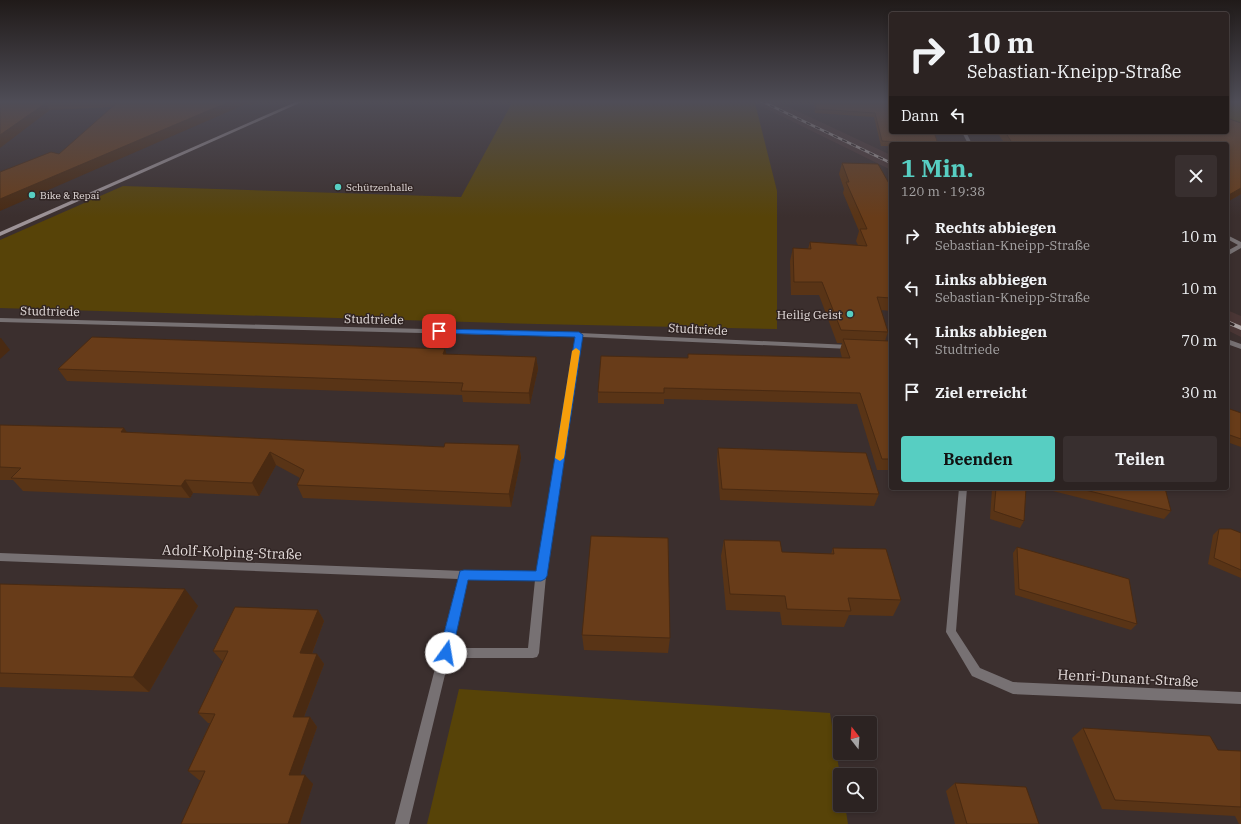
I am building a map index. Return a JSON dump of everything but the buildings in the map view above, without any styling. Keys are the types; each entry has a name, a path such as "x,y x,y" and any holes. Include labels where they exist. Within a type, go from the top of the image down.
{"street":[{"path":"0,234 215,139"},
{"path":"1229,237 1241,244 1229,253"},
{"name":"Studtriede","path":"0,320 579,335 860,347"},
{"path":"446,653 533,653 541,576 579,335"},
{"path":"1229,342 1241,347"},
{"name":"Henri-Dunant-Straße","path":"963,490 951,632 976,672 1013,688 1241,698"},
{"name":"Adolf-Kolping-Straße","path":"0,557 464,575 541,576"},
{"path":"402,824 446,653 464,575"}],"shaded area":[{"path":"492,139 764,139 777,191 777,329 537,324 0,308 0,240 123,186 461,197"},
{"path":"829,139 858,139 889,154 889,169"},
{"path":"1229,311 1241,316 1241,337 1229,331"},
{"path":"459,689 830,713 833,732 833,760 838,760 839,768 833,768 833,812 846,812 848,824 427,824"}],"railway":[{"path":"842,139 889,162"},
{"path":"1229,323 1241,328"}],"slow traffic":[{"path":"560,458 576,351"}],"place":[{"name":"Schützenhalle","path":"338,187"},
{"name":"Bike & Repai","path":"32,195"},
{"name":"Heilig Geist","path":"850,314"}],"route":[{"path":"439,331 579,335 541,576 464,575 446,653"}]}
